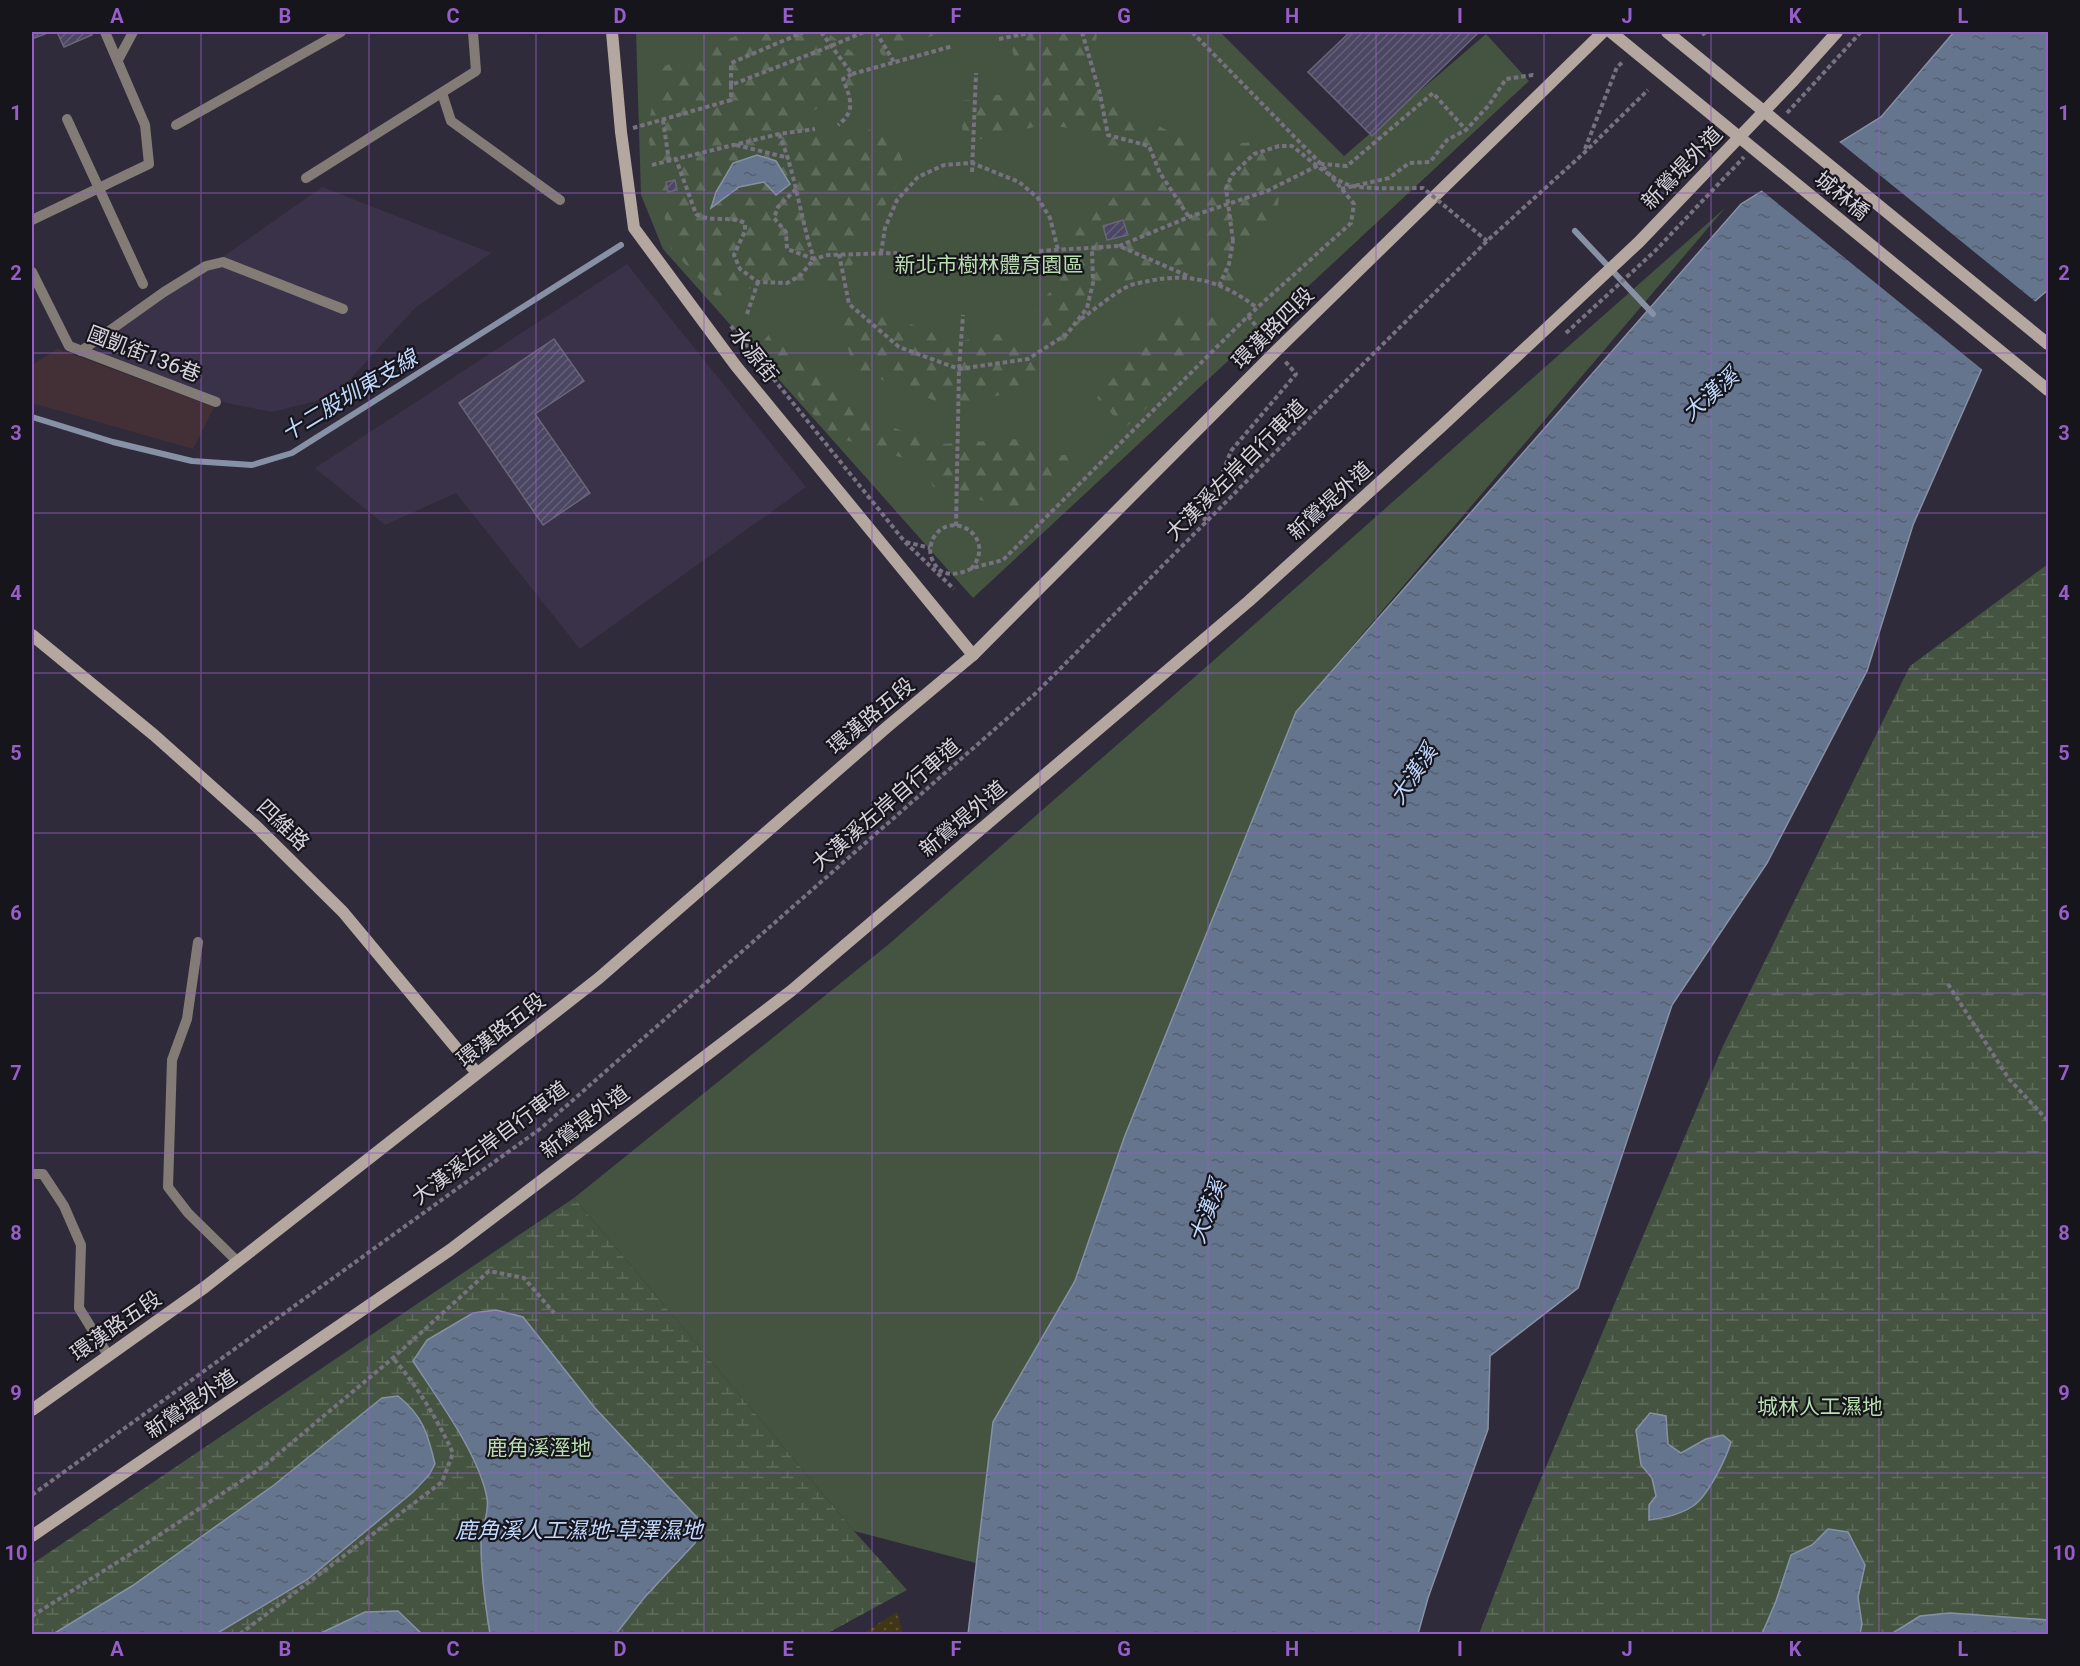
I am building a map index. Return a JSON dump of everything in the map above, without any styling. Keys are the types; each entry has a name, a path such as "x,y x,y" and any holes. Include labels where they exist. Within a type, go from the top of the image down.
{"street":[{"name":"水源街","path":"612,32 621,132 634,228 736,366 974,655"},
{"name":"環漢路四段","path":"974,655 1276,351 1603,32"},
{"name":"城林橋","path":"1611,32 2049,390"},
{"name":"城林橋","path":"1667,32 2049,344"},
{"name":"新鶯堤外道","path":"32,1536 450,1250 791,991 1249,601 1443,425 1639,242 1837,32"},
{"name":"四維路","path":"32,635 154,735 264,833 343,912 477,1073"},
{"name":"環漢路五段","path":"32,1410 205,1287 599,978 887,727 974,655"}],"lane":[{"path":"32,220 148,164 145,125 105,32"},
{"path":"118,60 133,32"},
{"path":"306,178 476,71 473,32"},
{"path":"176,125 336,33"},
{"path":"442,93 451,121 560,200"},
{"path":"67,119 143,284"},
{"path":"81,351 164,291 206,266 224,262 343,309"},
{"name":"國凱街136巷","path":"32,272 69,346 216,402"},
{"path":"198,942 187,1019 172,1059 168,1187 188,1213 237,1261"},
{"path":"32,1174 43,1174 64,1206 81,1245 79,1308 108,1356"}],"path":[{"path":"621,132 731,100 731,63 804,32"},
{"path":"821,32 852,74"},
{"path":"731,85 864,32"},
{"path":"876,32 894,62"},
{"path":"999,39 1034,32"},
{"path":"1082,32 1100,94 1108,135 1149,146 1160,173 1189,217"},
{"path":"971,569 980,554 977,539 966,528 956,526 943,529 937,534 930,548 931,556 940,570 956,575 1003,560 1248,316 1351,223 1354,204 1320,164 1192,32"},
{"path":"838,125 847,117 851,101 843,79 852,74 953,46"},
{"name":"大漢溪左岸自行車道","path":"32,1495 540,1129 1036,693 1487,241 1585,152 1617,67 1624,60"},
{"path":"972,172 976,73"},
{"path":"1341,189 1389,178 1409,163 1430,162 1448,140 1466,130 1489,105 1506,79 1533,75 1551,82"},
{"path":"1585,152 1648,90"},
{"path":"1039,251 1119,246 1189,217 1267,190 1320,164 1347,166 1433,93 1466,130"},
{"path":"663,120 669,161"},
{"path":"652,165 779,135 815,129"},
{"path":"779,135 789,158 814,259"},
{"path":"735,145 789,158"},
{"path":"1219,286 1229,264 1233,241 1226,188 1233,175 1254,154 1279,146 1292,146 1320,169 1348,186 1423,188 1487,241"},
{"path":"676,159 696,214 703,218 736,219 745,223 745,231 734,255 740,269 758,282 787,283 801,275 814,259 828,255 897,253"},
{"path":"882,253 885,228 897,200 918,177 944,165 972,163 1019,182 1038,198 1050,218 1058,250"},
{"path":"796,189 778,207 774,218 786,232 788,249 814,259"},
{"path":"1119,246 1189,277 1238,294 1257,308"},
{"path":"839,254 849,304 899,347 959,369 1028,359 1068,334 1086,308 1093,283 1092,248"},
{"path":"1603,300 1656,250"},
{"path":"1076,322 1131,285 1164,278 1189,277"},
{"path":"747,314 758,282"},
{"path":"956,526 959,369 963,315"},
{"path":"1203,525 1231,451 1296,374 1248,316"},
{"path":"731,326 905,542 954,589"},
{"path":"905,542 930,548"},
{"path":"1948,984 2009,1079 2049,1121"},
{"path":"32,1616 264,1466 393,1358 489,1271 524,1278 554,1313"},
{"path":"240,1635 442,1482 453,1453 434,1416 410,1378 393,1358"}],"shaded area":[{"path":"322,187 491,253 414,309 335,396 272,412 227,403 92,349"},
{"path":"627,264 806,487 580,649 456,493 385,525 315,468"},
{"path":"58,349 214,407 193,449 32,403 32,365"}],"green space":[{"name":"新北市樹林體育園區","path":"636,32 1220,32 1344,156 1486,34 1529,81 973,598 663,249 641,195"},
{"path":"745,32 827,32 857,56 868,86 803,115 824,147 857,137 885,120 906,168 842,283 753,287 721,302 671,249 647,131 660,68"},
{"path":"867,32 940,32 884,58"},
{"path":"1004,32 1097,32 1093,78 1135,114 1202,148 1267,140 1282,172 1275,229 1242,239 1236,286 1182,264 1110,286 1057,350 1030,316 1067,271 1071,218 1104,209 1128,179 1113,150 1078,129 1043,125 963,143 961,101 1021,91 1009,34"},
{"path":"1725,208 1296,712 1124,1138 1075,1281 993,1422 976,1563 854,1531 574,1198 889,944"},
{"path":"1211,314 1225,335 1125,428 1097,398 1166,317"},
{"path":"889,315 955,342 1015,331 1053,368 1019,391 948,406 853,368 840,316"},
{"path":"773,330 813,370 880,423 941,444 1032,438 1044,455 1081,455 1069,475 1014,515 956,489 933,487 925,460 906,459 830,435 758,347"},
{"name":"城林人工濕地","path":"2048,564 2048,1634 1479,1634 1516,1538 1723,1046 1910,666"},
{"name":"鹿角溪溼地","path":"574,1198 854,1531 907,1590 826,1634 32,1634 32,1564"}],"sand":[{"path":"897,1612 903,1634 862,1634"}],"water":[{"name":"大漢溪","path":"1954,32 2048,32 2048,290 1998,332 1913,525 1867,671 1767,863 1672,1005 1578,1288 1490,1356 1488,1429 1428,1598 1418,1634 968,1634 993,1422 1075,1281 1124,1138 1296,712 1741,204 1881,117"},
{"path":"757,155 776,161 790,184 776,195 764,182 739,187 711,208 716,192 733,163"},
{"name":"鹿角溪人工濕地-草澤濕地","path":"496,1310 523,1317 595,1408 703,1524 695,1543 644,1598 616,1634 490,1634 482,1566 481,1537 488,1503 483,1481 456,1427 413,1361 427,1340 473,1313"},
{"path":"398,1396 419,1418 430,1444 435,1464 429,1475 413,1492 308,1579 216,1634 53,1634 132,1586 274,1485 382,1398"},
{"path":"1650,1413 1666,1416 1668,1444 1681,1453 1706,1439 1723,1435 1731,1442 1716,1477 1699,1501 1678,1514 1649,1520 1649,1505 1656,1496 1652,1478 1641,1465 1636,1430"},
{"path":"1828,1529 1848,1532 1865,1565 1858,1597 1862,1624 1860,1634 1762,1634 1791,1555 1812,1545"},
{"path":"398,1611 422,1634 319,1634 365,1612"},
{"path":"1950,1613 2048,1620 2048,1634 1891,1634 1920,1616"}],"pier":[{"path":"1838,141 2037,303 2000,334 1984,371 1760,189"}],"building":[{"path":"32,32 44,32 45,34 32,39"},
{"path":"57,32 90,32 92,35 64,47"},
{"path":"1350,32 1479,32 1372,136 1308,72"},
{"path":"675,180 677,190 668,192 666,182"},
{"path":"1123,220 1128,235 1107,240 1103,226"},
{"path":"554,339 584,381 535,414 590,493 543,525 459,403"}],"waterway":[{"path":"1575,231 1653,314"},
{"name":"十二股圳東支線","path":"32,417 113,442 192,461 252,465 292,453 621,245"}]}
